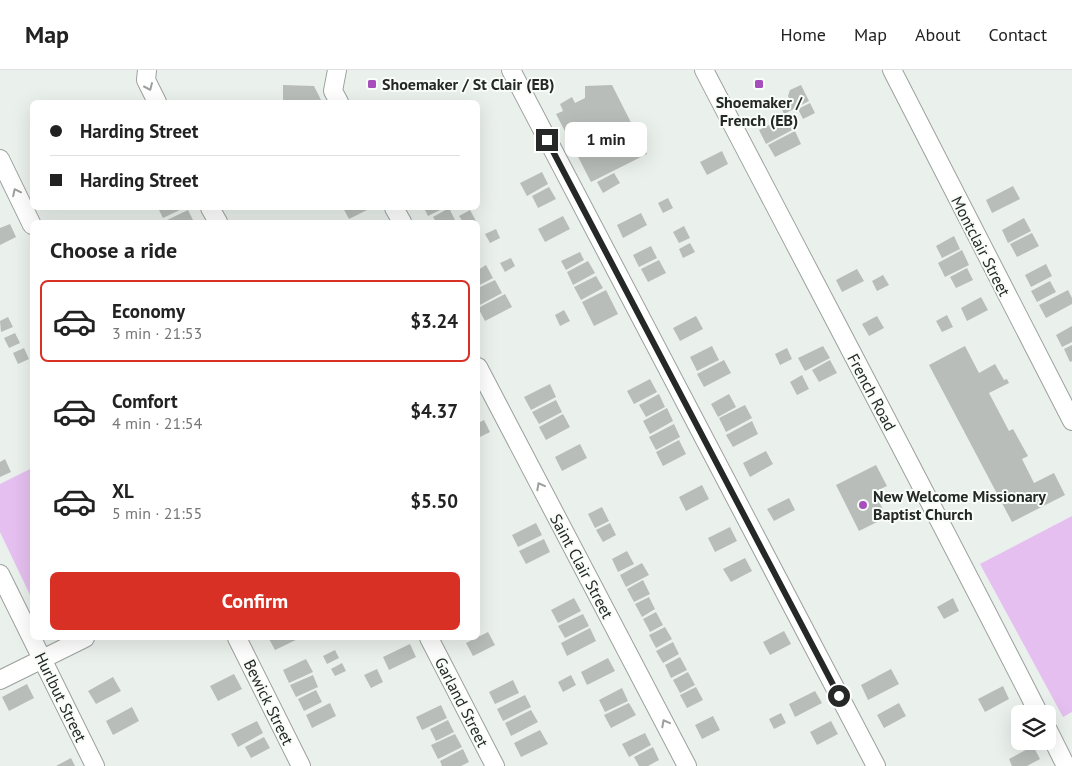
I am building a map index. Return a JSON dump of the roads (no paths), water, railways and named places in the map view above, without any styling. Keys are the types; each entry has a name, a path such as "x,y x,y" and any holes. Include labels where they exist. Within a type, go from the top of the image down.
{"street":[{"path":"147,70 146,80 156,100"},
{"path":"337,70 332,91 337,100"},
{"path":"510,70 876,766"},
{"name":"French Road","path":"704,70 866,382 940,519 1034,705"},
{"name":"Montclair Street","path":"892,70 1072,421"},
{"path":"0,159 30,221"},
{"name":"Saint Clair Street","path":"480,371 687,766"},
{"name":"Hurlbut Street","path":"0,574 30,635"},
{"name":"Hurlbut Street","path":"33,640 95,766"},
{"path":"0,680 81,640"},
{"name":"Bewick Street","path":"238,640 301,766"},
{"name":"Garland Street","path":"430,640 495,766"},
{"path":"1056,746 1066,766"}],"place":[{"name":"Shoemaker / St Clair (EB)","path":"372,84"},
{"name":"Shoemaker / French (EB)","path":"759,84"},
{"name":"New Welcome Missionary Baptist Church","path":"863,505"}]}
